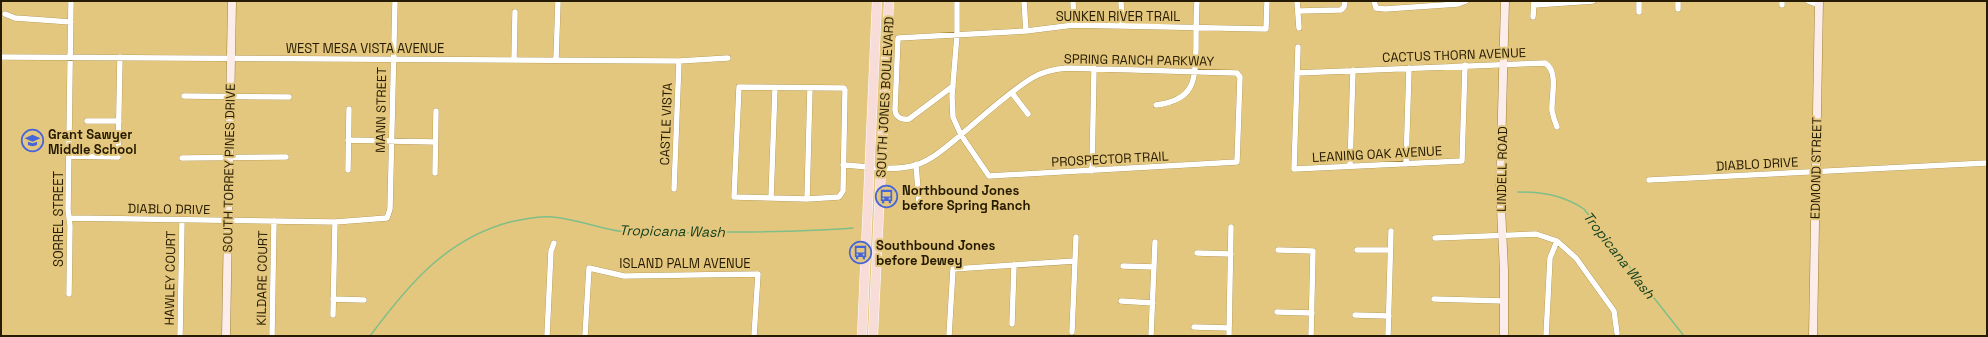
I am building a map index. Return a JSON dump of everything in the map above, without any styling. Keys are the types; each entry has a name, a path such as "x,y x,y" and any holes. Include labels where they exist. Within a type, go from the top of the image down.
{"main road":[{"name":"SOUTH JONES BOULEVARD","path":"862,336 877,1"},
{"name":"SOUTH JONES BOULEVARD","path":"874,336 889,1"},
{"path":"866,257 871,281 876,289"}],"street":[{"name":"SORREL STREET","path":"69,294 68,209 71,1"},
{"name":"SOUTH TORREY PINES DRIVE","path":"226,336 232,1"},
{"name":"MANN STREET","path":"387,218 390,209 395,1"},
{"path":"556,60 558,1"},
{"path":"957,1 953,117 961,135"},
{"path":"1024,1 1026,31"},
{"path":"1073,1 1074,25"},
{"path":"1121,1 1122,25"},
{"path":"1156,105 1172,102 1182,98 1191,87 1195,72 1197,1"},
{"name":"SUNKEN RIVER TRAIL","path":"953,86 909,119 902,119 895,113 898,38 1026,31 1074,25 1266,29 1267,1"},
{"path":"1297,1 1299,11 1299,28"},
{"path":"1374,1 1376,8 1385,9 1465,2"},
{"name":"LINDELL ROAD","path":"1504,336 1504,270 1500,188 1505,1"},
{"path":"1533,17 1534,3 1593,1"},
{"path":"1639,1 1639,12"},
{"path":"1678,1 1678,9"},
{"path":"1808,1 1819,3"},
{"name":"EDMOND STREET","path":"1813,336 1819,3"},
{"path":"1299,11 1341,10 1345,4"},
{"path":"514,60 515,12"},
{"path":"5,14 15,18 71,22"},
{"path":"1297,72 1298,47"},
{"name":"WEST MESA VISTA AVENUE","path":"1,57 393,58 679,61 728,58"},
{"path":"69,156 118,156 120,57"},
{"name":"CASTLE VISTA","path":"674,189 679,61"},
{"name":"CACTUS THORN AVENUE","path":"1297,72 1545,63 1549,65 1553,75 1552,112 1557,127"},
{"name":"LEANING OAK AVENUE","path":"1297,72 1294,169 1462,161 1465,65"},
{"name":"SPRING RANCH PARKWAY","path":"843,165 882,168 916,164 940,153 1032,78 1052,70 1067,68 1237,72 1240,74 1238,159 1237,162 1233,164"},
{"path":"1092,171 1094,68"},
{"path":"1406,164 1409,68"},
{"path":"1350,166 1353,70"},
{"path":"739,87 775,88 844,88 847,92 843,191 839,197 807,199 735,198 733,196 739,87"},
{"path":"771,198 775,88"},
{"path":"807,199 810,88"},
{"path":"1012,94 1028,114"},
{"path":"184,96 289,97"},
{"path":"348,170 349,109"},
{"path":"434,173 436,111"},
{"path":"87,121 118,121"},
{"name":"PROSPECTOR TRAIL","path":"961,135 989,176 1233,164"},
{"path":"348,140 435,142"},
{"path":"182,158 286,157"},
{"name":"DIABLO DRIVE","path":"1648,180 1987,163"},
{"path":"916,164 919,203"},
{"name":"DIABLO DRIVE","path":"69,218 335,222 387,218"},
{"name":"HAWLEY COURT","path":"180,336 182,220"},
{"name":"KILDARE COURT","path":"272,336 274,221"},
{"path":"333,315 335,222"},
{"path":"1229,336 1231,227"},
{"path":"1388,336 1391,231"},
{"path":"1435,238 1536,234 1557,241 1576,258 1614,311 1617,333"},
{"path":"1072,332 1076,237"},
{"path":"1546,336 1550,258 1557,241"},
{"path":"1152,336 1155,242"},
{"path":"547,336 551,252 554,243"},
{"path":"1278,250 1313,251 1311,336"},
{"path":"1357,250 1390,250"},
{"path":"1197,253 1231,254"},
{"path":"949,336 953,269 1075,261"},
{"path":"1012,324 1014,265"},
{"path":"1124,266 1154,267"},
{"name":"ISLAND PALM AVENUE","path":"585,336 589,268 624,276 758,274 754,336"},
{"path":"333,299 364,300"},
{"path":"1434,299 1504,301"},
{"path":"1121,301 1153,303"},
{"path":"1277,312 1312,313"},
{"path":"1355,315 1389,316"},
{"path":"1194,327 1229,328"}],"waterway":[{"name":"Tropicana Wash","path":"1518,192 1560,197 1584,209 1684,336"},
{"name":"Tropicana Wash","path":"370,336 399,299 430,266 466,240 487,230 510,222 536,217 552,217 573,220 624,232 645,233 784,232 853,228"}],"place":[{"name":"Grant Sawyer Middle School","path":"32,141"},
{"name":"Northbound Jones before Spring Ranch","path":"886,197"},
{"name":"Southbound Jones before Dewey","path":"861,252"}]}
